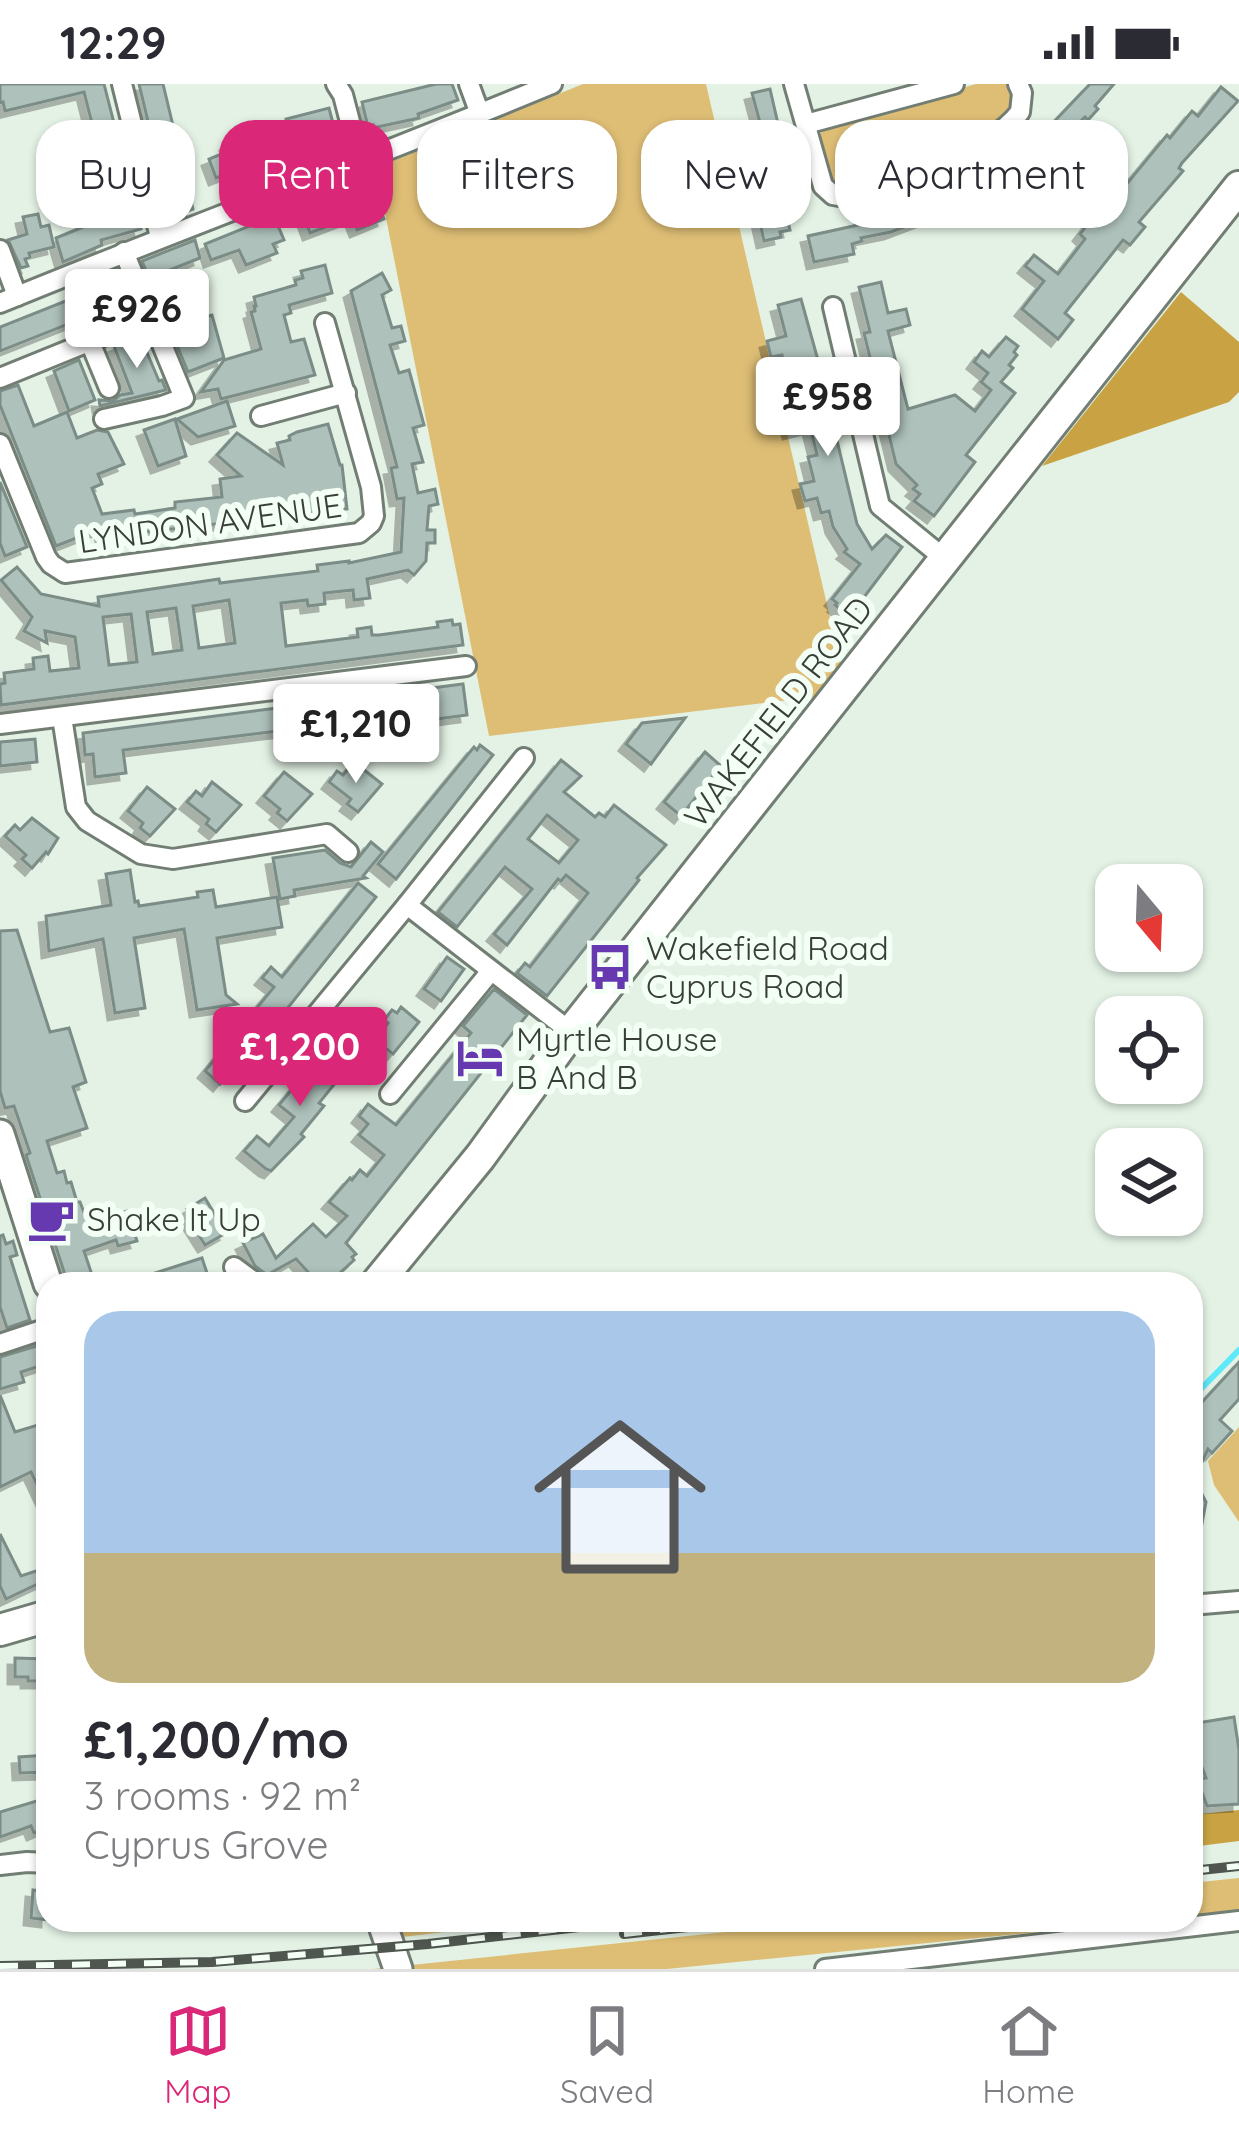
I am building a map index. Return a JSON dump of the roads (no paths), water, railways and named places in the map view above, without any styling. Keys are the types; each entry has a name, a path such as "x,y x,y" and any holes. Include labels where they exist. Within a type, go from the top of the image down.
{"main road":[{"name":"WAKEFIELD ROAD","path":"386,1272 1239,187"},
{"path":"3,1152 44,1272"},
{"path":"0,1630 36,1620"},
{"path":"385,1932 398,1969"}],"street":[{"path":"122,84 160,237"},
{"path":"336,84 350,120"},
{"path":"469,84 481,114"},
{"path":"393,149 553,84"},
{"path":"794,84 805,120"},
{"path":"811,123 955,84"},
{"path":"811,142 823,186 832,194 846,196 926,171 990,137 1020,112 1018,84"},
{"path":"0,250 8,300 219,214"},
{"path":"104,419 184,398 124,252"},
{"path":"832,307 877,497 886,514 944,559"},
{"path":"0,378 150,317"},
{"name":"LYNDON AVENUE","path":"0,444 46,557 65,573 352,536 371,523 374,508 365,458 325,322"},
{"path":"91,341 109,388"},
{"path":"261,416 346,393"},
{"path":"0,724 466,665"},
{"path":"62,717 76,807 87,821 141,854 173,859 327,834 348,852"},
{"path":"245,1101 524,758"},
{"path":"407,905 571,1033"},
{"path":"389,1094 491,970"},
{"path":"234,1268 240,1272"},
{"path":"0,1343 36,1332"},
{"path":"1203,1604 1239,1601"},
{"path":"0,1865 36,1862"},
{"path":"1203,1925 1239,1921"},
{"path":"825,1969 1144,1932"}],"waterway":[{"path":"1203,1387 1239,1350"}],"railway":[{"path":"1203,1870 1239,1866"},
{"path":"0,1966 212,1962 535,1932"},
{"path":"624,1934 642,1932"}],"place":[{"name":"Wakefield Road Cyprus Road","path":"610,967"},
{"name":"Myrtle House B And B","path":"480,1058"},
{"name":"Shake It Up","path":"51,1219"}]}
